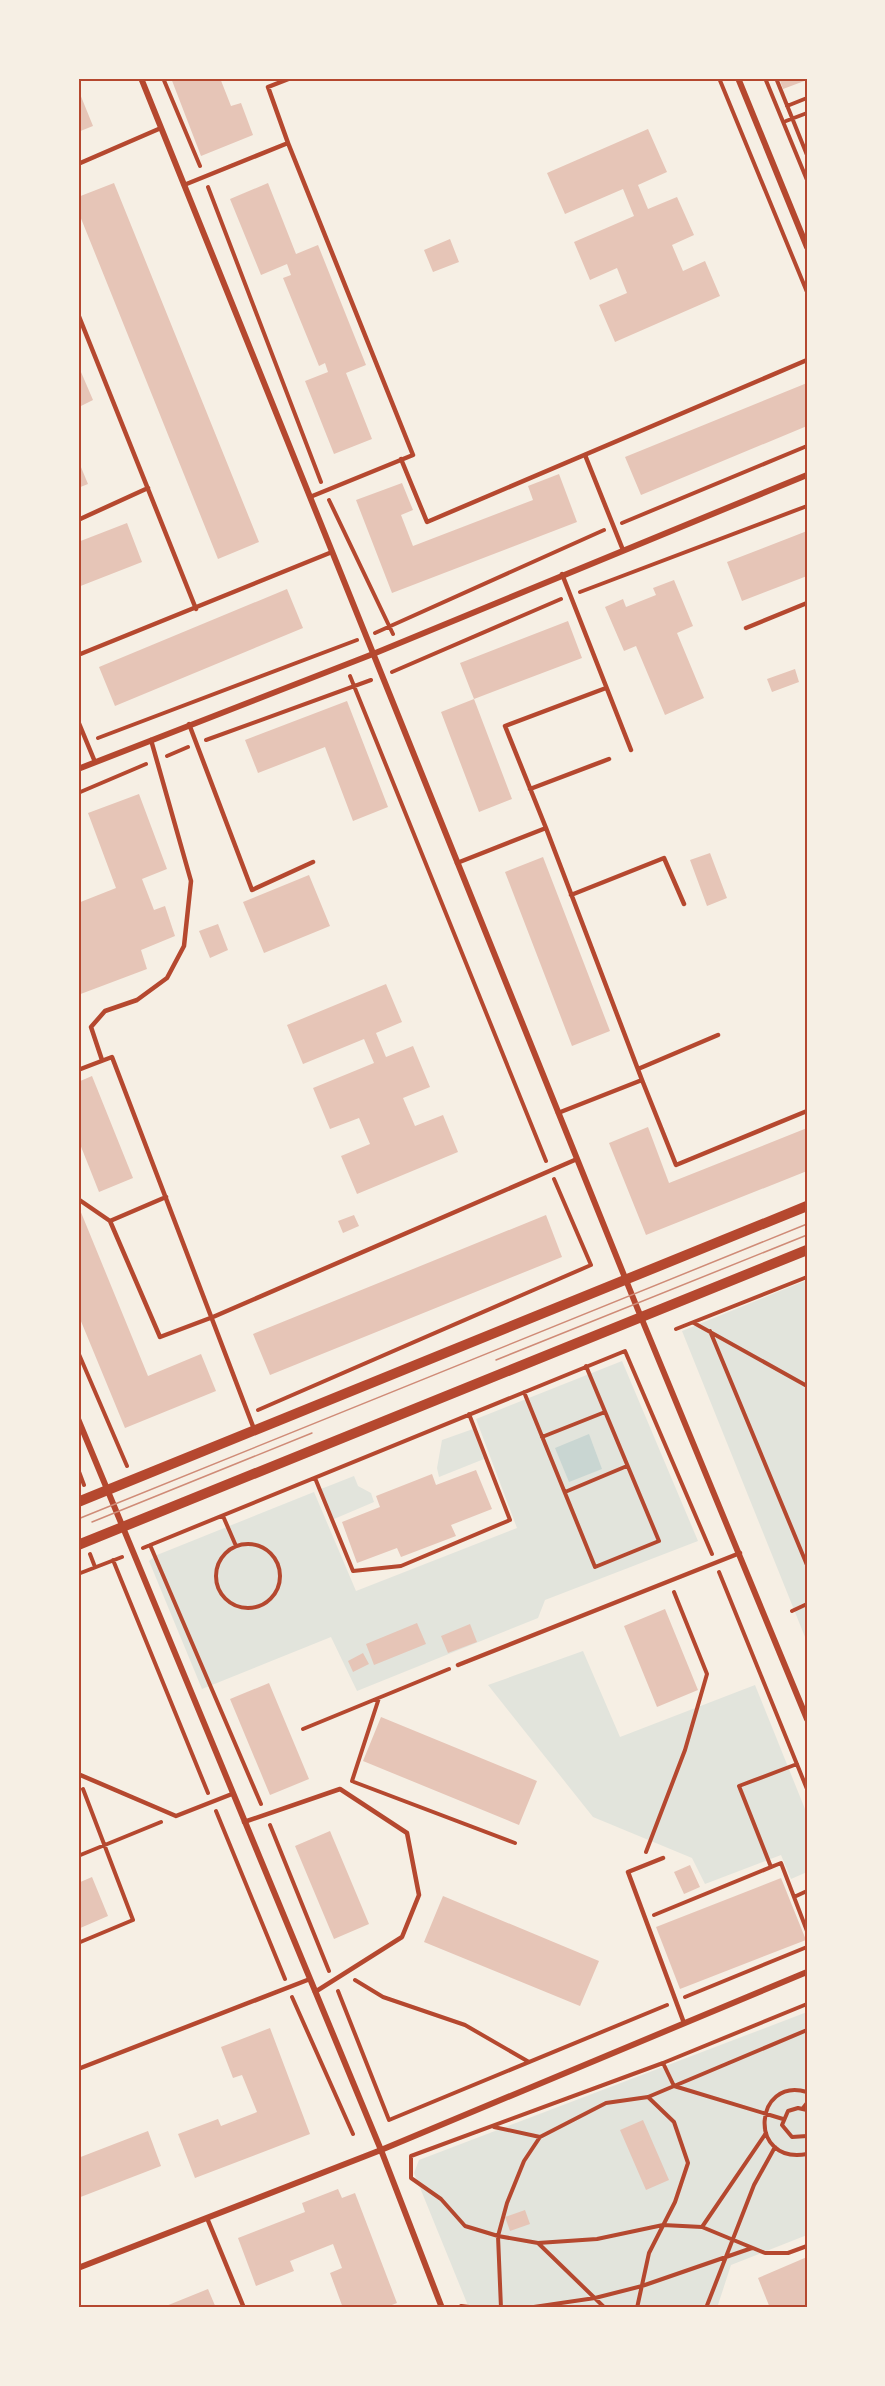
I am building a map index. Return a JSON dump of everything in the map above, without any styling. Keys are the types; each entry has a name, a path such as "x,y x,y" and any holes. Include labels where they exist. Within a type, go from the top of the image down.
{"street":[{"path":"141,78 641,1318 807,1719"},
{"path":"738,78 807,247"},
{"path":"78,769 373,654 562,574 807,475"},
{"path":"78,1502 807,1206"},
{"path":"78,1545 807,1251"},
{"path":"78,1419 381,2150 442,2308"},
{"path":"78,2268 381,2150 807,1972"}],"lane":[{"path":"291,78 268,87 413,455 310,497"},
{"path":"78,164 161,128"},
{"path":"184,185 288,142"},
{"path":"78,314 196,609"},
{"path":"401,459 427,522 807,360"},
{"path":"585,454 623,550"},
{"path":"78,520 148,488"},
{"path":"78,656 332,552"},
{"path":"562,574 631,750"},
{"path":"746,628 807,603"},
{"path":"606,688 505,726 676,1165 807,1111"},
{"path":"78,721 95,762"},
{"path":"189,724 252,890 313,862"},
{"path":"102,1060 91,1026 105,1011 137,1000 167,978 184,946 191,881 151,740"},
{"path":"530,789 609,759"},
{"path":"457,863 546,828"},
{"path":"571,895 664,858 684,904"},
{"path":"638,1069 718,1035"},
{"path":"78,1070 112,1057 255,1431"},
{"path":"558,1113 642,1080"},
{"path":"78,1199 110,1221 160,1337 213,1317 577,1160"},
{"path":"110,1221 166,1197"},
{"path":"458,1665 740,1553"},
{"path":"78,1774 176,1816 232,1794"},
{"path":"244,1822 340,1789 407,1833 419,1895 402,1937 315,1992"},
{"path":"663,1858 628,1872 684,2024"},
{"path":"78,2069 310,1979"},
{"path":"207,2218 244,2308"}],"path":[{"path":"163,78 204,177 324,490 390,626 406,666"},
{"path":"720,78 807,292"},
{"path":"765,78 807,180"},
{"path":"776,78 807,155"},
{"path":"787,106 807,98"},
{"path":"786,121 807,113"},
{"path":"87,742 366,637 614,526 807,446"},
{"path":"78,794 197,743 382,677 570,596 807,506"},
{"path":"249,1414 591,1265 550,1171 354,686"},
{"path":"676,1329 807,1277"},
{"path":"694,1323 807,1386"},
{"path":"710,1331 807,1564"},
{"path":"78,1574 625,1351 716,1563 807,1789"},
{"path":"78,1352 127,1466"},
{"path":"524,1392 595,1567 659,1541 586,1366"},
{"path":"542,1437 605,1412"},
{"path":"315,1478 353,1571 402,1566 510,1520 469,1414"},
{"path":"78,1488 137,1462"},
{"path":"564,1492 627,1466"},
{"path":"78,1469 84,1485"},
{"path":"223,1516 236,1546"},
{"path":"150,1545 266,1815 388,2120 807,1947"},
{"path":"256,1545 273,1557 278,1566 278,1587 263,1604 242,1608 232,1604 218,1589 217,1569 227,1551 236,1546 256,1545"},
{"path":"113,1560 288,1987 353,2134"},
{"path":"640,1867 685,1750 707,1674 670,1582"},
{"path":"792,1611 807,1604"},
{"path":"303,1729 458,1665"},
{"path":"340,1789 352,1781 379,1698"},
{"path":"771,1867 739,1786 797,1764"},
{"path":"352,1781 514,1843"},
{"path":"78,1943 134,1920 82,1785"},
{"path":"78,1856 176,1816"},
{"path":"645,1919 781,1863 807,1930"},
{"path":"794,1897 807,1891"},
{"path":"344,1974 383,1998 465,2025 529,2062"},
{"path":"807,2004 663,2063 411,2156 411,2178 441,2199 465,2226 498,2236 538,2243 597,2239 663,2225 702,2227 765,2253 788,2253 807,2246"},
{"path":"501,2308 498,2236 507,2203 524,2161 540,2137 606,2103 648,2097 807,2030"},
{"path":"663,2063 674,2086 783,2119"},
{"path":"807,2092 794,2090 784,2092 769,2104 765,2113 766,2133 775,2147 787,2154 807,2154"},
{"path":"637,2308 649,2253 675,2202 688,2163 674,2122 648,2097"},
{"path":"783,2119 793,2108 805,2109 807,2103"},
{"path":"783,2119 787,2134 797,2139 807,2136"},
{"path":"491,2127 540,2137"},
{"path":"702,2227 766,2133"},
{"path":"706,2308 754,2186 775,2147"},
{"path":"538,2243 605,2308"},
{"path":"527,2308 595,2298 642,2286 753,2248"},
{"path":"461,2306 477,2308"}],"shaded area":[{"path":"807,1280 807,1642 682,1331"},
{"path":"622,1361 698,1541 545,1600 538,1618 357,1691 331,1637 202,1689 149,1561 157,1555 314,1492 356,1591 517,1528 476,1419"},
{"path":"473,1429 484,1459 439,1477 437,1468 442,1440"},
{"path":"589,1434 602,1469 569,1482 555,1448"},
{"path":"354,1476 358,1486 371,1493 374,1502 334,1519 321,1489"},
{"path":"583,1651 620,1737 755,1685 807,1814 807,1872 791,1879 781,1855 705,1884 692,1858 593,1817 488,1685"},
{"path":"807,2012 807,2235 731,2265 717,2308 469,2308 414,2173 419,2160"}],"building":[{"path":"171,78 220,78 231,106 241,103 253,135 201,156"},
{"path":"779,78 807,78 807,80 783,89"},
{"path":"78,89 93,126 78,132"},
{"path":"648,129 667,172 638,185 648,209 677,197 694,235 672,245 683,271 705,261 720,296 615,342 599,305 627,293 617,268 590,280 574,242 634,216 623,189 565,214 547,173"},
{"path":"114,183 259,542 218,559 78,211 78,197"},
{"path":"268,183 296,254 318,245 366,365 346,373 372,439 334,454 305,381 328,372 325,363 319,366 283,278 291,275 287,264 261,275 230,199"},
{"path":"450,239 459,262 433,272 424,250"},
{"path":"78,365 93,400 79,407 78,406"},
{"path":"807,383 807,426 641,495 625,457"},
{"path":"78,460 88,484 78,488"},
{"path":"559,474 577,522 392,593 356,500 402,483 413,510 401,515 413,546 533,500 528,486"},
{"path":"127,523 142,562 78,587 78,542"},
{"path":"807,531 807,576 742,601 727,562"},
{"path":"674,580 693,626 677,633 704,698 665,715 636,646 624,651 605,607 623,599 626,607 656,595 653,588"},
{"path":"287,589 303,628 115,706 99,667"},
{"path":"568,621 582,658 474,699 460,663"},
{"path":"795,669 799,682 772,692 767,679"},
{"path":"474,699 512,799 479,812 441,712"},
{"path":"347,701 388,807 353,821 325,747 258,773 245,740"},
{"path":"139,794 167,869 142,879 154,910 165,906 175,936 141,950 147,969 78,995 78,903 116,888 88,813"},
{"path":"710,853 727,898 707,906 690,860"},
{"path":"543,857 610,1031 572,1046 505,872"},
{"path":"309,875 330,926 264,953 243,902"},
{"path":"218,924 228,950 210,958 199,931"},
{"path":"386,984 402,1022 376,1033 386,1057 413,1046 430,1087 403,1098 415,1126 443,1115 458,1152 357,1194 341,1156 370,1144 359,1118 330,1129 313,1088 374,1063 364,1039 303,1064 287,1025"},
{"path":"92,1076 133,1178 99,1192 78,1139 78,1082"},
{"path":"648,1127 669,1183 807,1128 807,1171 646,1235 609,1143"},
{"path":"78,1205 148,1376 201,1354 216,1391 125,1428 78,1314"},
{"path":"354,1215 359,1226 343,1233 338,1221"},
{"path":"546,1215 562,1257 270,1375 253,1334"},
{"path":"476,1470 492,1509 451,1525 456,1536 401,1557 397,1548 357,1563 342,1522 380,1507 376,1496 432,1474 436,1485"},
{"path":"665,1609 698,1690 657,1707 624,1626"},
{"path":"417,1623 426,1644 374,1665 366,1644"},
{"path":"470,1624 477,1642 448,1653 441,1636"},
{"path":"363,1653 369,1664 353,1672 348,1661"},
{"path":"269,1683 309,1779 270,1795 230,1699"},
{"path":"381,1717 537,1781 519,1825 363,1761"},
{"path":"330,1831 369,1924 334,1939 295,1846"},
{"path":"690,1865 700,1887 684,1894 674,1872"},
{"path":"92,1877 108,1916 78,1929 78,1883"},
{"path":"781,1878 806,1940 680,1989 656,1927"},
{"path":"443,1896 599,1961 580,2006 424,1942"},
{"path":"270,2028 310,2134 195,2178 178,2134 218,2119 221,2126 257,2112 242,2075 233,2078 221,2047"},
{"path":"643,2120 669,2180 646,2190 620,2130"},
{"path":"148,2131 161,2166 78,2198 78,2158"},
{"path":"338,2189 342,2198 355,2193 397,2303 384,2308 343,2308 330,2273 342,2268 333,2244 290,2261 294,2271 256,2286 238,2238 305,2212 302,2203"},
{"path":"525,2210 530,2224 510,2231 505,2217"},
{"path":"807,2257 807,2308 770,2308 758,2278"},
{"path":"208,2289 216,2308 161,2308"}],"tram line":[{"path":"78,1519 807,1224"},
{"path":"496,1360 807,1235"},
{"path":"92,1522 312,1433"}]}
